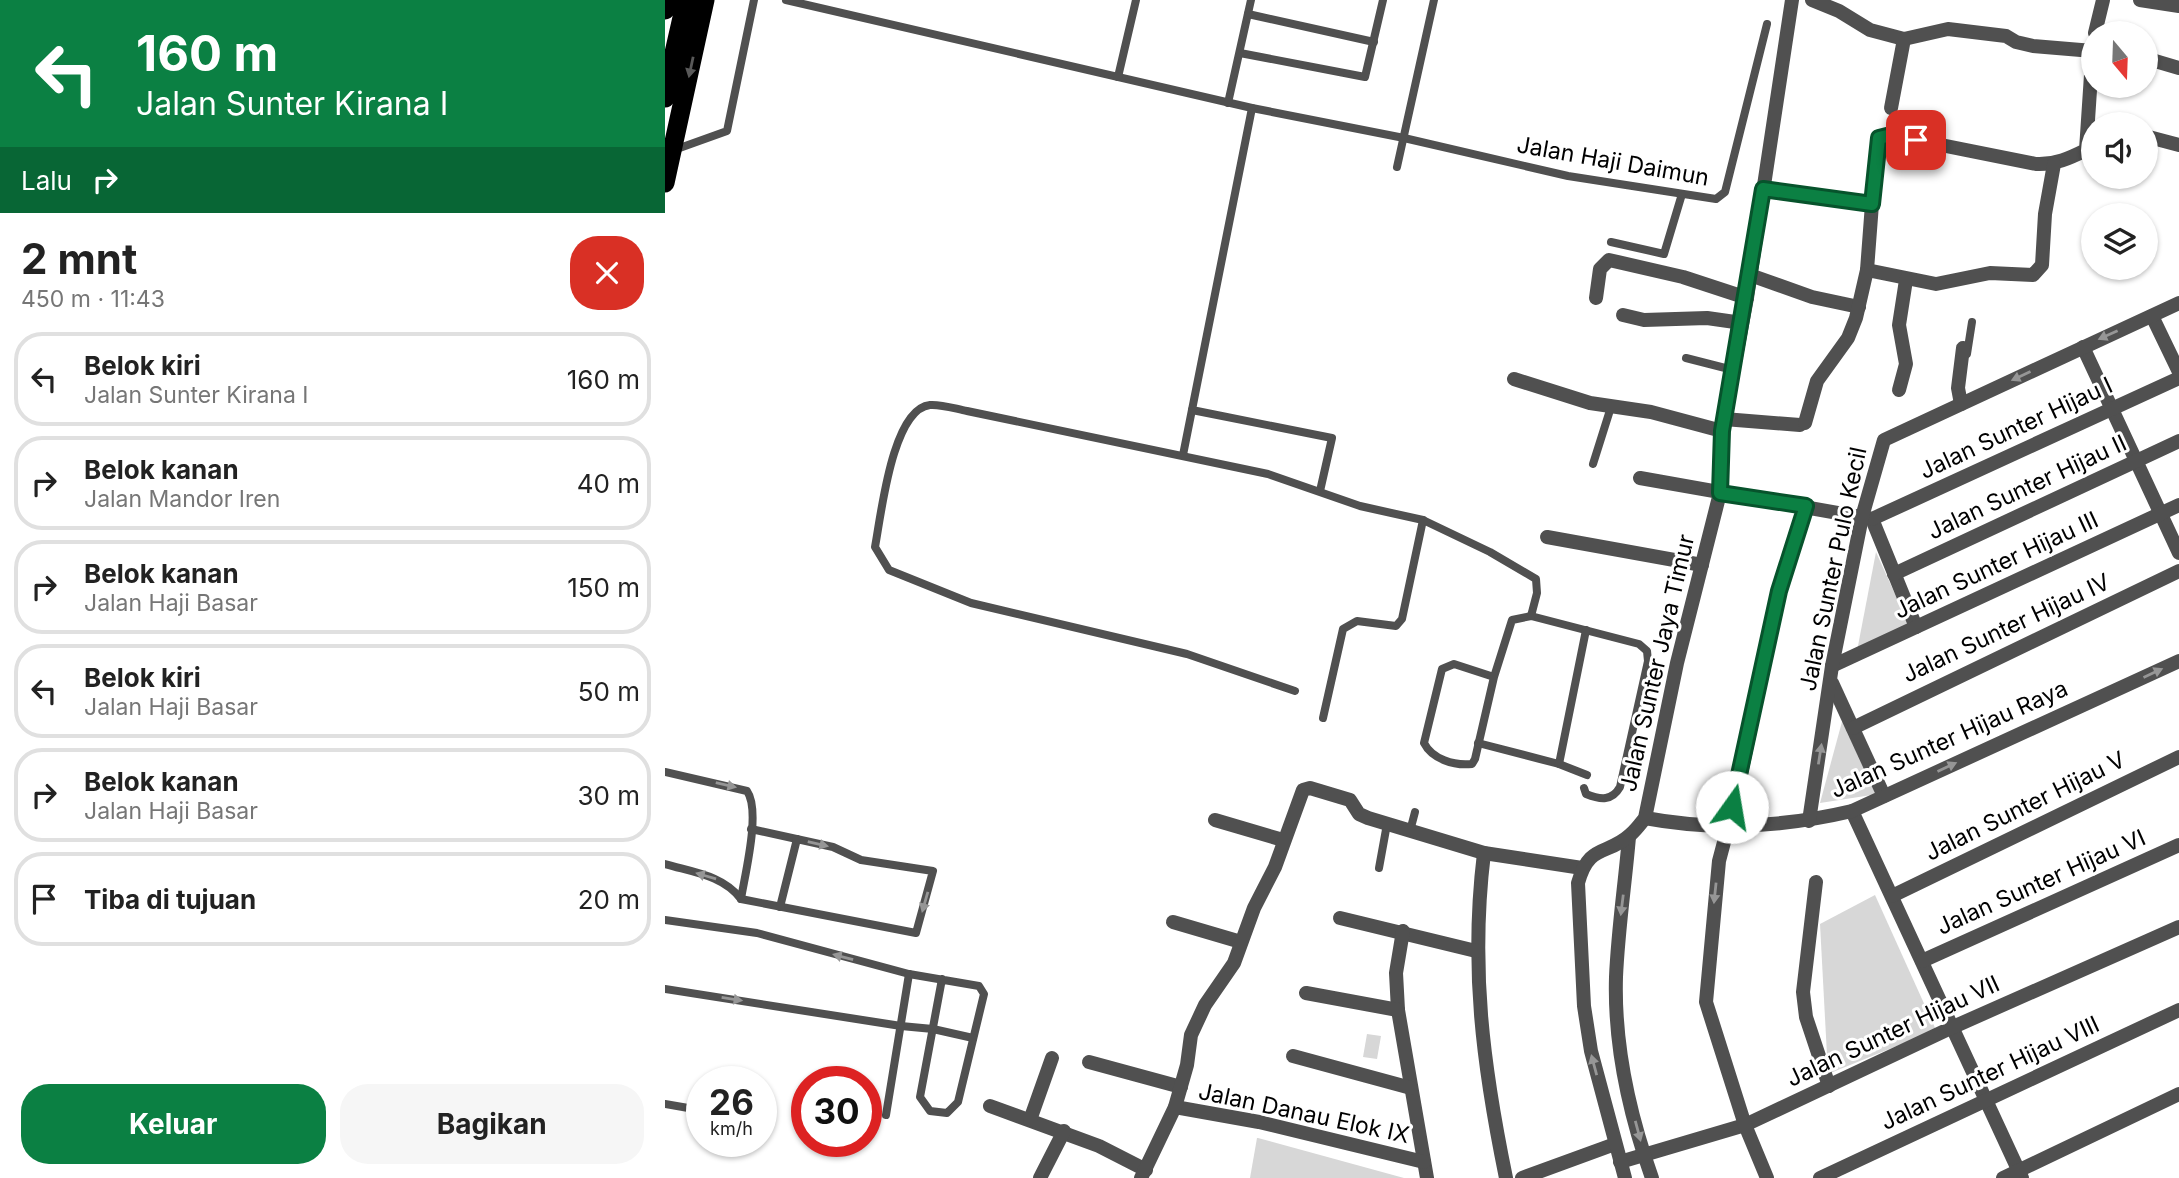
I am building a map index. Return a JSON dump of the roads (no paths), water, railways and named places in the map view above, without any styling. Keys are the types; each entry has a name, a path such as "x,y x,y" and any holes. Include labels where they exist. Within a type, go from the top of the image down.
{"highway":[{"path":"665,9 667,0"},
{"path":"665,97 687,0"},
{"path":"665,183 705,0"}],"street":[{"name":"Jalan Sunter Jaya Timur","path":"1629,837 1646,818 1677,663 1720,493 1723,425 1747,298 1792,0"},
{"path":"1812,0 1839,11 1867,29 1903,39 1948,29 2001,35 2033,46 2081,48"},
{"path":"2098,21 2103,0"},
{"path":"2140,0 2179,6"},
{"path":"1891,108 1903,39"},
{"path":"2158,62 2179,68"},
{"path":"1514,379 1573,399 1723,425 1802,424 1817,381 1848,338 1859,307 1867,270 1880,137 1891,135 2036,164 2054,163 2081,154"},
{"path":"2158,139 2179,145"},
{"path":"1867,270 1936,284 1990,273 2033,275 2039,272 2054,163"},
{"path":"1763,189 1872,204"},
{"path":"1596,298 1600,269 1609,260 1683,277 1747,298"},
{"path":"1750,275 1812,296 1859,307"},
{"path":"1899,390 1906,364 1899,325 1906,280"},
{"name":"Jalan Sunter Pulo Kecil","path":"1809,821 1832,681 1832,666 1884,440 2179,303"},
{"path":"1623,315 1644,320 1707,318 1742,323"},
{"path":"2152,316 2179,372"},
{"path":"2083,347 2179,554"},
{"path":"1963,348 1958,388 1963,402"},
{"name":"Jalan Sunter Hijau I","path":"1867,518 2179,378"},
{"name":"Jalan Sunter Hijau II","path":"1894,574 2179,441"},
{"path":"1640,478 1867,518 1916,627"},
{"name":"Jalan Sunter Hijau III","path":"1832,666 2179,505"},
{"path":"1767,1178 1745,1125 1706,992 1719,861 1726,826 1737,793 1779,591 1806,506"},
{"path":"1547,537 1702,565"},
{"name":"Jalan Sunter Hijau IV","path":"1853,728 2179,571"},
{"name":"Jalan Sunter Hijau Raya","path":"1646,818 1726,826 1809,821 1851,811 2179,661"},
{"path":"1832,681 1884,796"},
{"name":"Jalan Sunter Hijau V","path":"1892,896 2179,757"},
{"path":"990,1106 1064,1131 1143,1174 1175,1107 1191,1035 1205,1005 1229,974 1303,790 1307,788 1350,800 1359,814 1484,853 1582,868"},
{"path":"1851,811 2020,1174"},
{"path":"1215,820 1283,840"},
{"path":"1625,1178 1591,1051 1584,1006 1578,883 1582,868 1598,851 1629,837 1616,979 1617,1007 1629,1095 1644,1155 1653,1178"},
{"name":"Jalan Sunter Hijau VI","path":"1922,961 2179,845"},
{"path":"1484,853 1476,951 1484,1062 1506,1178"},
{"path":"1816,882 1803,992 1806,1017 1829,1086"},
{"path":"1340,918 1403,931 1476,951"},
{"path":"1173,922 1241,942"},
{"name":"Jalan Sunter Hijau VII","path":"1620,1162 1745,1125 1953,1027 2179,927"},
{"path":"1403,931 1396,973 1398,1010 1427,1178"},
{"path":"1306,993 1398,1010"},
{"name":"Jalan Sunter Hijau VIII","path":"1820,1178 2179,1010"},
{"path":"1293,1056 1411,1088"},
{"path":"1030,1120 1052,1058"},
{"path":"1089,1062 1181,1087"},
{"path":"2003,1178 2020,1174 2179,1094"},
{"name":"Jalan Danau Elok IX","path":"1175,1107 1259,1122 1424,1162"},
{"path":"1040,1178 1064,1131"},
{"path":"1522,1178 1615,1144"}],"lane":[{"path":"665,63 679,0"},
{"path":"673,150 727,131 754,0"},
{"name":"Jalan Haji Daimun","path":"790,0 1229,103 1405,138 1567,176 1716,199 1725,192 1767,24"},
{"path":"1118,77 1136,0"},
{"path":"1229,103 1251,0"},
{"path":"1240,53 1357,78 1367,73 1383,0"},
{"path":"1397,167 1434,0"},
{"path":"1248,14 1374,42"},
{"path":"1183,455 1252,108"},
{"path":"1611,242 1664,254 1682,194"},
{"path":"1963,402 1972,323"},
{"path":"1685,358 1733,370"},
{"path":"1294,691 1187,654 971,603 890,570 875,547 901,431 917,410 929,405 1268,474 1360,506 1423,520 1490,552 1536,579 1537,593 1531,616"},
{"path":"1593,464 1611,407"},
{"path":"1192,410 1333,434 1320,491"},
{"path":"1323,718 1343,629 1357,621 1396,626 1402,618 1423,520"},
{"path":"1494,677 1454,664 1442,668 1424,743 1436,757 1464,765 1472,764 1509,623 1531,616 1639,644 1647,651 1648,661 1620,787 1615,796 1606,799 1587,794 1584,788"},
{"path":"1559,764 1586,630"},
{"path":"1478,743 1559,764 1587,775"},
{"path":"665,772 747,790 752,803 751,829 741,899"},
{"path":"1410,831 1415,812"},
{"path":"1379,868 1387,824"},
{"path":"665,864 719,880 732,887 741,899 916,933 933,872 861,860 833,847 751,829"},
{"path":"780,907 797,839"},
{"path":"665,920 757,933 909,974 942,979 983,990 953,1110 947,1113 930,1111 920,1097 942,979"},
{"path":"885,1115 909,974"},
{"path":"665,989 901,1026 933,1028 973,1038"},
{"path":"665,1104 686,1108"}]}
